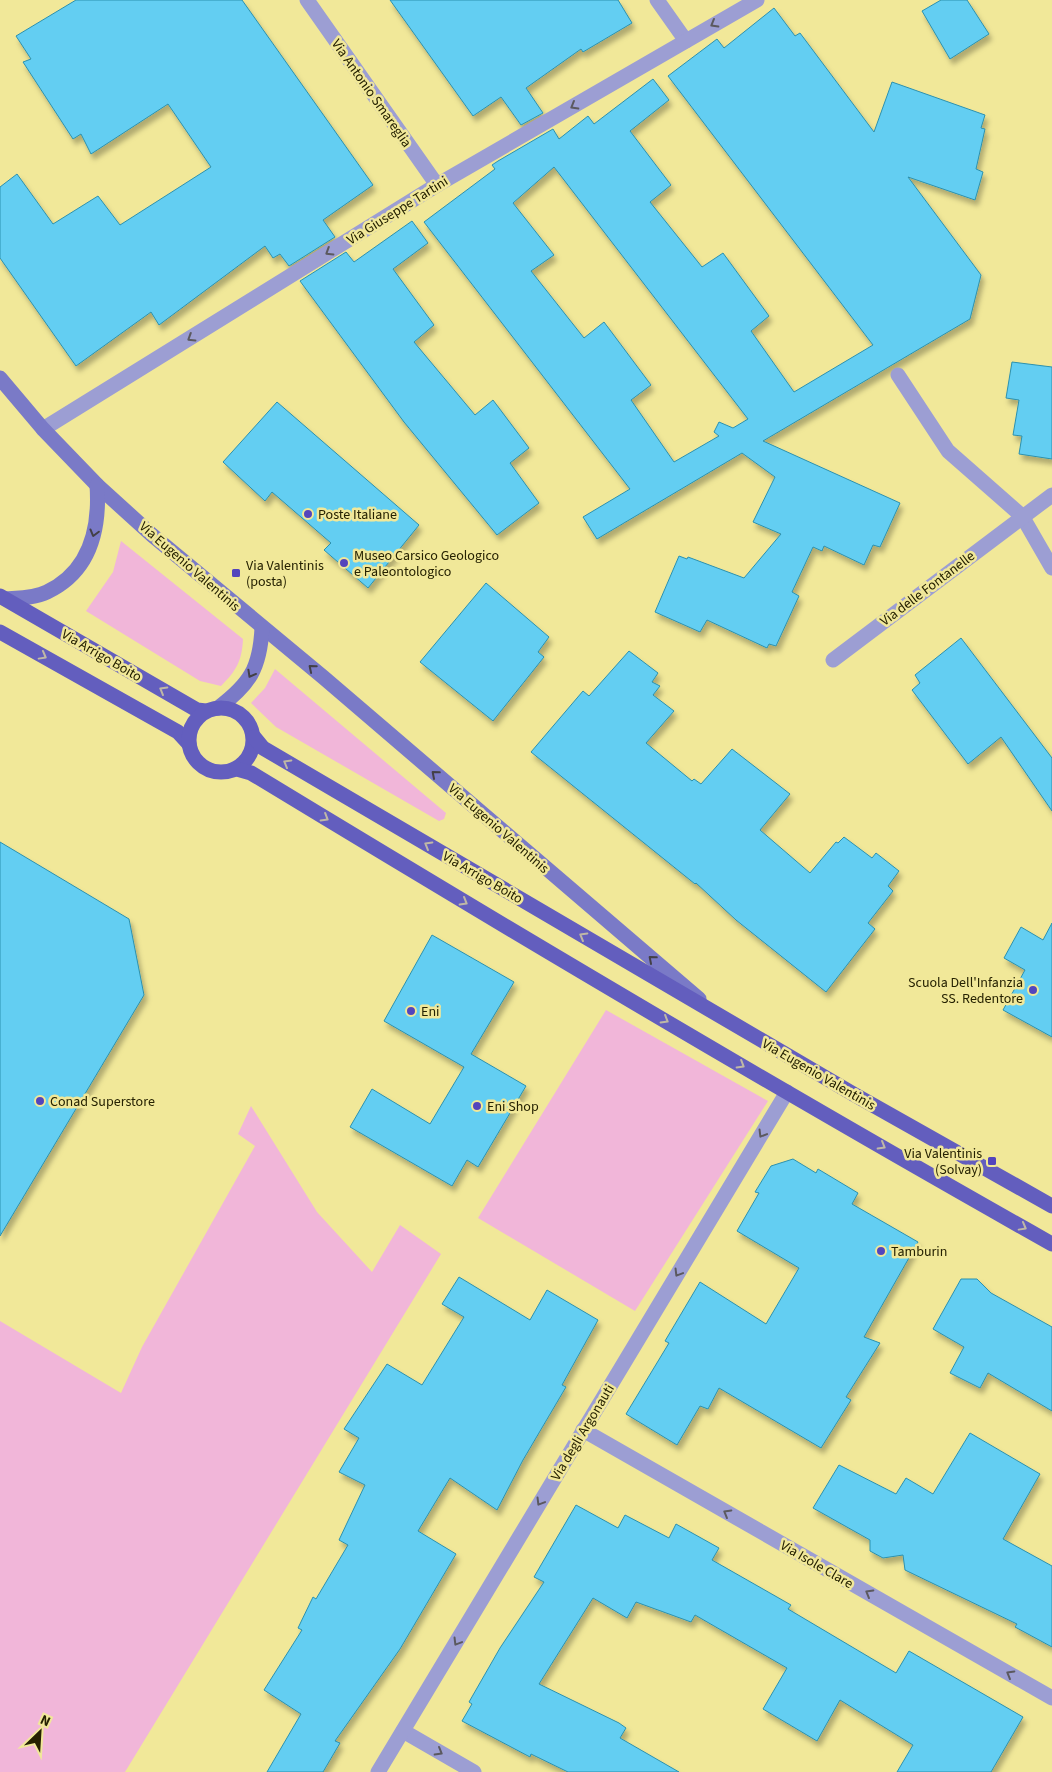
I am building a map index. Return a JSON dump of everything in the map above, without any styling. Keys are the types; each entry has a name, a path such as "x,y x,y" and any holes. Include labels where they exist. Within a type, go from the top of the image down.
{"main road":[{"name":"Via Eugenio Valentinis","path":"0,378 43,430 97,485 170,551 323,677 716,1013 1052,1206"},
{"path":"3,597 47,592 77,568 89,552 96,532 99,511 97,485"},
{"name":"Via Arrigo Boito","path":"3,597 197,710 212,710"},
{"path":"212,710 231,709 242,715 250,724 254,737 253,749 247,761 237,769 225,773 212,772 201,766 192,756 189,744 190,731 196,720 235,695 252,676 261,653 262,628"},
{"path":"0,632 178,732 189,744"},
{"name":"Via Arrigo Boito","path":"254,737 263,748 716,1013"},
{"path":"237,769 251,773 787,1092 1052,1244"}],"street":[{"name":"Via Antonio Smareglia","path":"307,0 437,185"},
{"path":"657,0 686,41"},
{"name":"Via Giuseppe Tartini","path":"43,430 437,185 756,0"},
{"path":"898,375 948,451 1022,516 1052,568"},
{"name":"Via delle Fontanelle","path":"833,660 1052,495"},
{"name":"Via degli Argonauti","path":"378,1772 787,1092"},
{"name":"Via Isole Clare","path":"583,1430 1052,1698"},
{"path":"403,1731 474,1772"}],"shaded area":[{"path":"121,541 243,639 237,665 221,686 200,681 86,611 113,572"},
{"path":"275,669 446,813 444,819 439,821 276,727 251,703 265,688"},
{"path":"606,1010 768,1101 635,1311 478,1218"},
{"path":"251,1106 317,1212 372,1272 400,1225 441,1254 125,1772 0,1772 0,1321 121,1393 142,1347 255,1146 238,1134"}],"building":[{"path":"76,0 242,0 373,185 323,220 335,237 289,266 280,254 273,258 265,246 159,325 151,312 76,366 0,258 0,187 17,174 53,224 98,196 120,225 211,167 168,104 91,154 81,134 73,139 23,62 31,59 16,36"},
{"path":"390,0 618,0 632,23 583,52 581,49 526,88 543,113 521,125 501,97 473,116"},
{"path":"941,0 967,0 989,34 950,59 922,11"},
{"path":"774,8 795,36 800,33 874,132 892,82 985,115 981,128 985,129 976,169 983,172 975,200 908,177 981,275 970,319 763,441 900,503 880,547 873,545 864,565 824,546 822,551 813,547 792,592 799,596 776,646 769,644 767,648 707,620 700,632 655,612 679,556 687,559 688,557 744,578 781,534 753,522 775,477 742,453 597,539 583,517 630,489 424,222 495,169 492,165 498,161 553,129 559,139 588,116 594,124 653,79 669,100 630,131 671,185 650,202 702,267 723,253 769,316 751,331 794,392 873,345 668,76 717,39 724,48","holes":["554,167 748,419 733,428 719,422 714,432 719,436 674,462 631,400 651,385 604,322 584,338 531,271 554,255 513,203"]},
{"path":"412,221 428,243 393,269 434,325 414,342 475,415 493,400 529,448 510,463 539,503 497,535 404,422 300,281 346,252 354,262"},
{"path":"1012,362 1052,367 1052,459 1019,454 1022,436 1013,435 1019,400 1006,398"},
{"path":"277,402 419,525 368,588 324,550 331,543 272,492 265,501 223,462"},
{"path":"486,583 549,637 538,652 544,657 493,721 420,662"},
{"path":"961,638 1052,758 1052,811 1001,737 968,764 912,690 920,683 915,675"},
{"path":"629,651 658,673 652,682 660,686 653,695 674,711 646,743 692,781 694,779 701,784 732,749 790,794 760,830 810,873 836,842 838,843 844,837 872,858 876,853 899,871 888,886 893,891 868,923 875,929 826,992 736,920 696,883 531,752 583,691 589,696"},
{"name":"Conad Superstore","path":"0,842 129,919 144,995 0,1236"},
{"name":"Scuola Dell'Infanzia SS. Redentore","path":"1052,923 1052,1037 1003,1010 1025,970 1004,958 1021,927 1043,940"},
{"path":"432,935 514,982 471,1054 526,1086 478,1167 467,1160 452,1186 350,1127 372,1089 430,1124 464,1067 384,1021"},
{"path":"793,1159 816,1173 818,1169 858,1193 852,1204 918,1242 864,1337 880,1343 846,1397 851,1400 821,1448 719,1388 708,1409 700,1406 677,1445 626,1414 669,1343 665,1341 700,1282 766,1324 799,1268 737,1231 759,1193 755,1192 771,1166"},
{"path":"459,1277 530,1320 547,1290 598,1320 562,1385 566,1387 523,1460 497,1510 450,1478 418,1531 456,1554 400,1649 335,1741 340,1743 323,1772 267,1772 301,1714 264,1690 302,1630 298,1628 313,1597 316,1599 348,1545 339,1540 365,1485 339,1472 359,1438 344,1429 387,1364 422,1385 464,1317 442,1304"},
{"path":"961,1279 977,1279 991,1293 1052,1327 1052,1411 988,1373 980,1388 950,1373 964,1347 933,1329"},
{"path":"970,1433 1040,1474 1003,1539 1052,1566 1052,1647 1015,1627 1017,1624 905,1570 903,1555 883,1558 870,1551 870,1540 813,1508 839,1465 896,1494 906,1478 933,1494"},
{"path":"576,1505 618,1528 625,1515 669,1538 676,1524 719,1548 712,1560 791,1605 788,1609 896,1673 909,1651 1023,1717 991,1772 897,1772 913,1745 840,1700 817,1741 763,1709 787,1668 695,1615 691,1622 636,1602 627,1618 593,1598 539,1684 619,1723 626,1728 620,1738 679,1772 568,1772 531,1754 530,1757 462,1721 472,1704 469,1702 500,1648 544,1582 534,1577"}],"place":[{"name":"Poste Italiane","path":"308,514"},
{"name":"Museo Carsico Geologico e Paleontologico","path":"344,563"},
{"name":"Via Valentinis (posta)","path":"236,573"},
{"name":"Scuola Dell'Infanzia SS. Redentore","path":"1033,990"},
{"name":"Eni","path":"411,1011"},
{"name":"Conad Superstore","path":"40,1101"},
{"name":"Eni Shop","path":"477,1106"},
{"name":"Via Valentinis (Solvay)","path":"992,1161"},
{"name":"Tamburin","path":"881,1251"}]}
